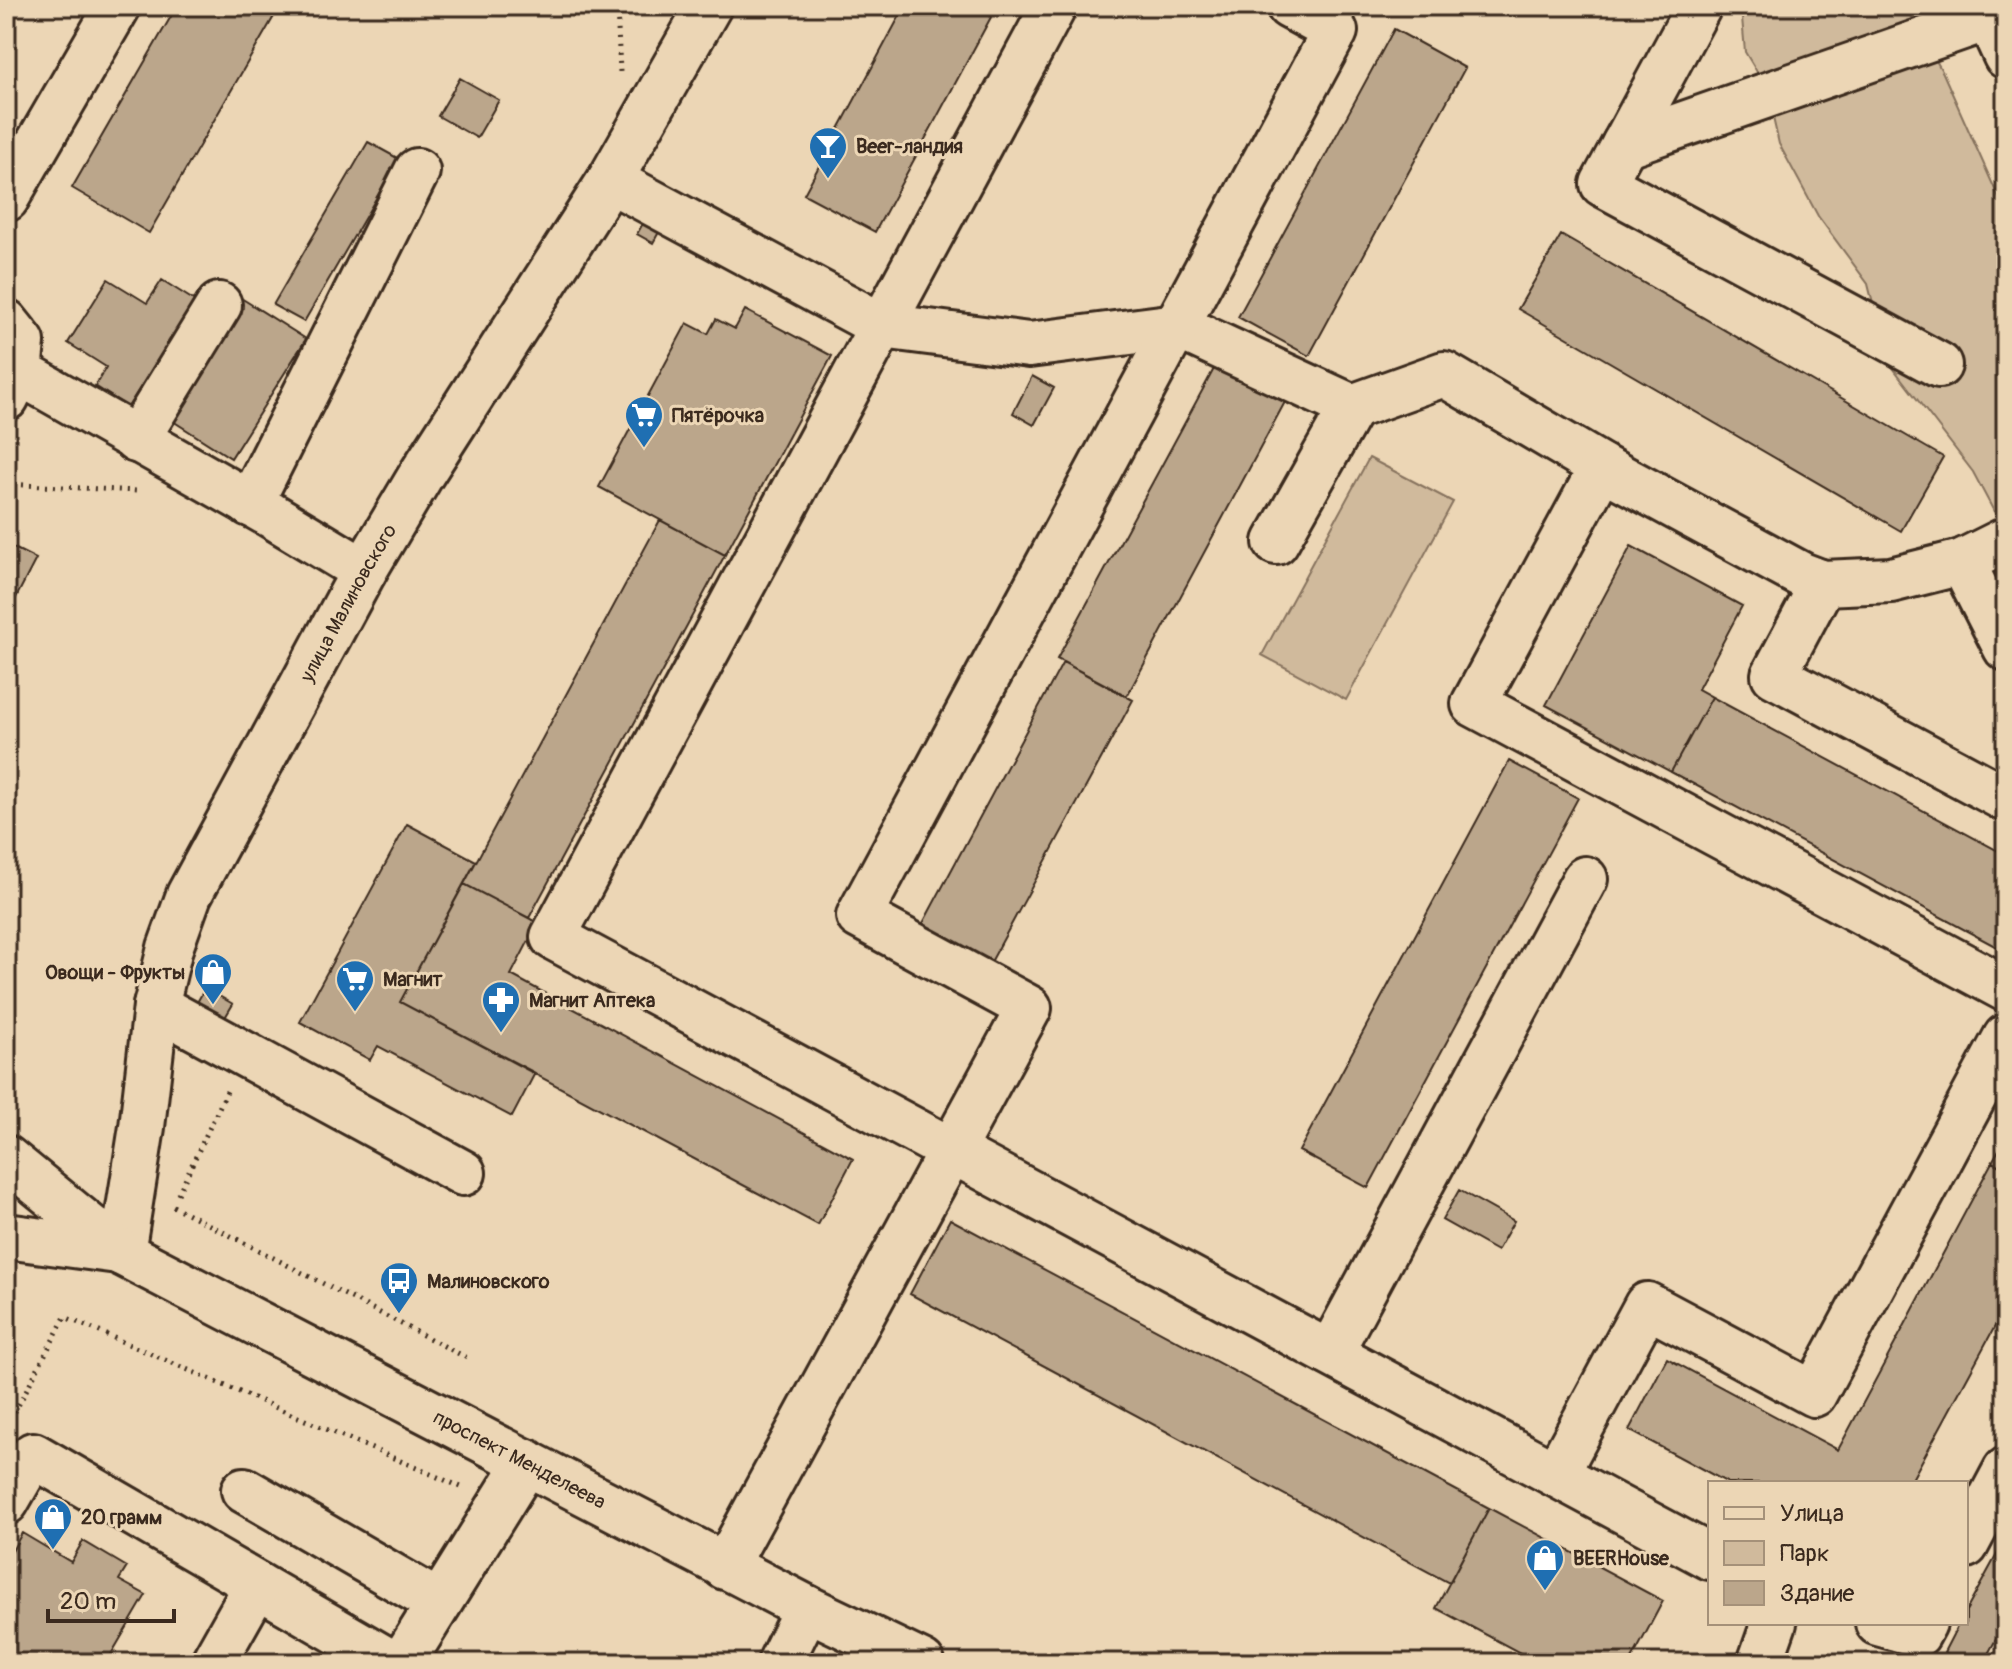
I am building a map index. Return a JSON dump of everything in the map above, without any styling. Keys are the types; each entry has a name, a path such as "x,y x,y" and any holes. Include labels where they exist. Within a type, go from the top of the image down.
{"street":[{"path":"6,199 118,6"},
{"name":"улица Малиновского","path":"120,1252 142,1127 156,1006 170,948 189,895 364,571 421,475 610,180 709,6"},
{"path":"1054,6 553,937 1708,1556"},
{"path":"725,1567 1029,1008 859,916 1335,31 1289,6"},
{"path":"1699,6 1603,184 1939,365"},
{"path":"1624,145 1992,27"},
{"path":"250,504 417,171"},
{"path":"610,180 882,326 1029,345 1177,326 1352,407"},
{"path":"136,440 219,305"},
{"path":"6,322 22,342 12,385 136,440 364,571"},
{"path":"1276,542 1352,407 1444,374 1602,467 1802,575 1823,583 1891,580 1962,562 2006,540"},
{"path":"1602,467 1474,704 2006,989"},
{"path":"1962,562 2006,648"},
{"path":"1823,583 1774,675 2006,799"},
{"path":"1330,1353 1585,879"},
{"path":"156,1006 463,1173"},
{"path":"1556,1474 1647,1305 1814,1394 2006,1037"},
{"name":"проспект Менделеева","path":"9,1167 120,1252 807,1608 882,1654 922,1663"},
{"name":"проспект Менделеева","path":"6,1236 120,1252"},
{"path":"6,1502 33,1455 392,1663"},
{"path":"402,1663 527,1462"},
{"path":"1968,1541 2006,1470"},
{"path":"244,1490 439,1603"},
{"path":"213,1663 257,1585"},
{"path":"780,1663 807,1608"},
{"path":"1760,1663 1773,1625"},
{"path":"1885,1625 1918,1634 1923,1625"}],"path":[{"path":"617,6 621,76"},
{"path":"244,1055 172,1205 471,1360"},
{"path":"33,1455 6,1428 65,1317 501,1504"}],"green space":[{"path":"1741,6 1906,6 1943,73 2006,214 2006,524 1999,521 1973,472 1887,360 1868,284 1818,216 1779,144 1766,87 1745,52"},
{"path":"1369,458 1453,502 1346,700 1262,655"}],"building":[{"path":"177,6 280,6 149,233 72,188"},
{"path":"905,6 997,6 875,232 804,194"},
{"path":"1394,29 1465,68 1309,356 1238,317"},
{"path":"460,78 499,100 477,138 438,116"},
{"path":"368,142 399,159 304,322 273,305"},
{"path":"648,214 664,223 653,243 637,234"},
{"path":"1561,235 1943,457 1901,531 1518,309"},
{"path":"108,279 147,303 162,280 195,301 128,407 95,386 106,367 68,343"},
{"path":"241,298 306,339 231,458 165,416"},
{"path":"745,310 832,356 725,555 599,487 687,323 708,334 716,319 735,329"},
{"path":"1216,365 1285,402 1127,696 1057,659"},
{"path":"1032,376 1054,388 1034,425 1013,413"},
{"path":"660,520 725,555 529,918 464,884"},
{"path":"6,544 36,559 6,617"},
{"path":"1631,546 1742,606 1698,689 1712,697 1671,772 1546,705"},
{"path":"2006,563 2006,604 1989,571"},
{"path":"1063,662 1133,700 991,962 922,925"},
{"path":"1712,697 2006,855 2006,952 1671,772"},
{"path":"1509,761 1578,798 1368,1188 1299,1151"},
{"path":"407,824 476,861 400,1002 535,1073 512,1117 378,1046 370,1060 300,1022"},
{"path":"464,884 538,923 511,975 853,1159 818,1225 400,1002"},
{"path":"205,988 233,1004 223,1021 195,1006"},
{"path":"2006,1137 2006,1169 1992,1162"},
{"path":"1992,1162 2006,1169 2006,1306 1911,1481 1724,1481 1629,1430 1667,1358 1838,1450"},
{"path":"1459,1190 1514,1221 1497,1251 1442,1220"},
{"path":"950,1219 1489,1508 1449,1583 910,1294"},
{"name":"BEERHouse","path":"1489,1508 1663,1601 1630,1663 1539,1663 1436,1608"},
{"path":"22,1533 71,1562 83,1541 127,1567 119,1580 146,1595 106,1663 6,1663 6,1562"},
{"path":"2006,1538 2006,1621 1983,1663 1965,1663 1944,1652 1958,1625 1968,1625 1968,1607"}],"place":[{"name":"Beer-ландия","path":"828,180"},
{"name":"Пятёрочка","path":"644,449"},
{"name":"Овощи - Фрукты","path":"213,1006"},
{"name":"Магнит","path":"355,1013"},
{"name":"Магнит Аптека","path":"501,1034"},
{"name":"Малиновского","path":"399,1315"},
{"name":"20 грамм","path":"53,1551"},
{"name":"BEERHouse","path":"1545,1592"}]}
